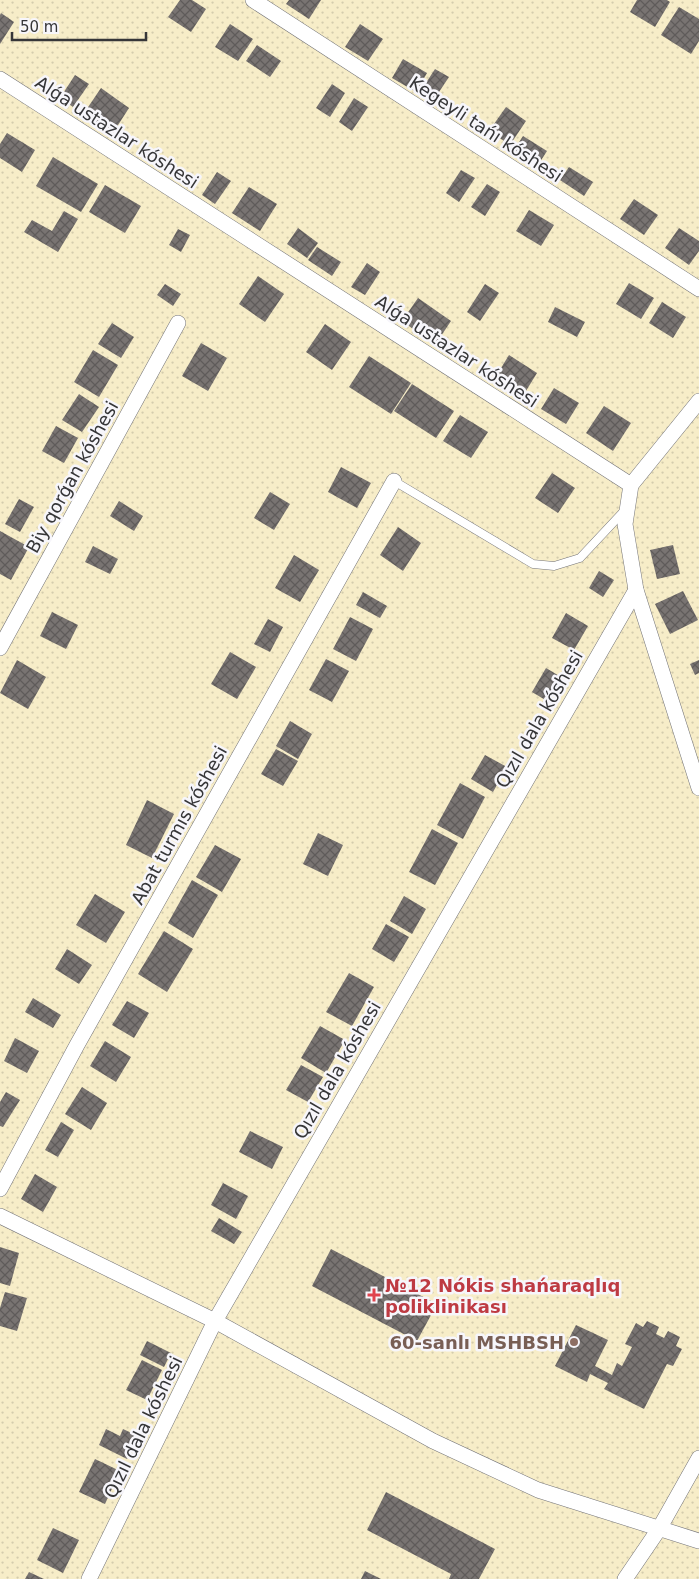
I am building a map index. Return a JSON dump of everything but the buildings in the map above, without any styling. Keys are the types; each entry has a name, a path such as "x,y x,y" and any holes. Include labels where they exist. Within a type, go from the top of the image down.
{"street":[{"name":"Kegeyli tańı kóshesi","path":"253,0 699,289"},
{"name":"Alǵa ustazlar kóshesi","path":"0,78 631,486"},
{"name":"Biy qorǵan kóshesi","path":"0,648 178,324"},
{"path":"699,401 631,486 624,524 636,590 699,788"},
{"name":"Abat turmıs kóshesi","path":"0,1189 77,1045 394,481"},
{"name":"Qızıl dala kóshesi","path":"89,1579 215,1321 636,590"},
{"path":"0,1216 215,1321 433,1441 538,1490 699,1541"},
{"path":"625,1579 659,1529 699,1458"}],"lane":[{"path":"394,481 533,564 554,566 580,558 627,508"}],"sand":[{"path":"0,0 699,0 699,1579 0,1579"}],"place":[{"name":"№12 Nókis shańaraqlıq poliklinikası","path":"374,1295"},
{"name":"60-sanlı MSHBSH","path":"574,1342"}]}
